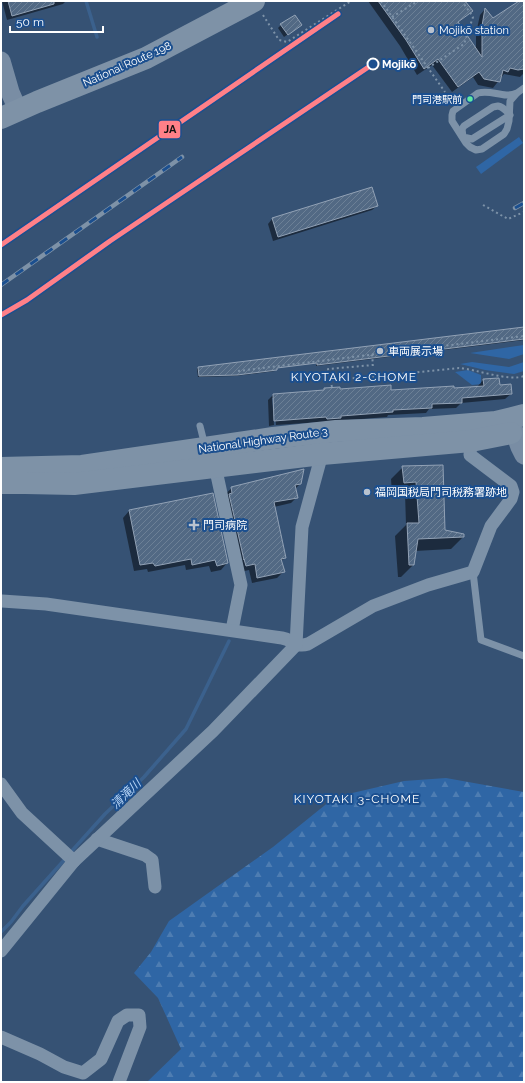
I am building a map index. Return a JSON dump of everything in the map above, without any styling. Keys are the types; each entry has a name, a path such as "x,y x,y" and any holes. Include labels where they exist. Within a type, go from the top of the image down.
{"highway":[{"name":"National Route 198","path":"9,114 146,58 258,8"},
{"name":"National Highway Route 3","path":"1,483 74,484 210,457 273,438 325,432 423,428 496,422 521,426"},
{"name":"National Highway Route 3","path":"1,468 82,466 210,457 322,454 471,441 521,426"}],"street":[{"path":"1,61 10,92 9,114"},
{"path":"521,426 520,447 524,455"},
{"path":"2,947 74,861 213,731 296,645 302,527 322,454 325,432"},
{"path":"2,601 46,604 193,626 232,630 288,639 296,645 302,646 308,644 373,606 428,584 473,572 491,526 511,499 513,492 511,486 470,456 471,441"},
{"path":"210,457 241,586 232,630"},
{"path":"1,784 22,813 74,861"},
{"path":"97,839 145,855 152,860 155,887"},
{"path":"1,1037 40,1054 64,1067 83,1073 101,1059 118,1021 128,1014 139,1015 140,1026 119,1082"}],"lane":[{"path":"517,93 512,95 488,92 478,93 453,111 452,121 470,147 476,150 482,149 504,134 507,129 510,115 510,101 524,88"},
{"path":"463,137 461,133 464,126 493,107 502,107 510,115"},
{"path":"463,137 472,139 510,115"},
{"path":"200,426 210,457"},
{"path":"473,572 481,640 524,656"}],"path":[{"path":"258,8 279,40 288,42 351,1"},
{"path":"381,1 445,92"},
{"path":"392,17 418,1"},
{"path":"428,68 464,44 474,17 462,1"},
{"path":"483,205 508,219 524,212"},
{"path":"238,371 524,336"},
{"path":"332,387 328,369 373,365 372,355"},
{"path":"330,380 459,368 468,368 480,372 512,377 524,376"}],"green space":[{"path":"519,137 523,143 481,174 476,167"},
{"path":"524,345 524,354 509,359 470,353"},
{"path":"472,362 509,367 524,362 524,371 514,374 485,370 460,364"},
{"path":"468,370 481,375 481,384 472,385 455,372"},
{"path":"446,778 524,792 524,1082 147,1082 181,1049 158,998 134,973 151,952 169,921 273,847 335,797 404,781"}],"building":[{"path":"8,1 54,1 54,4 12,16"},
{"path":"378,1 465,1 473,11 458,22 482,57 482,26 485,8 493,18 519,1 524,1 524,69 518,70 510,68 508,72 503,70 500,82 484,79 479,72 458,87 438,59 424,69 406,40"},
{"path":"295,15 302,25 288,35 280,24"},
{"path":"372,187 378,206 278,237 272,218"},
{"name":"車両展示場","path":"524,327 524,339 317,365 317,363 277,368 277,370 237,375 199,376 198,367"},
{"path":"499,378 500,385 511,384 512,394 462,398 462,403 432,404 432,408 393,410 393,412 341,416 341,418 327,419 326,417 274,421 273,394 324,390 324,388 340,387 340,389 391,385 391,390 454,386 454,388 484,386 483,379"},
{"path":"443,465 445,530 464,534 464,537 418,539 414,565 409,565 407,523 419,523 416,482 404,483 402,466"},
{"path":"304,469 301,484 295,485 298,498 274,502 286,558 281,559 285,572 257,578 255,564 246,566 244,560 229,494 232,493 231,487"},
{"path":"213,493 228,563 217,566 215,560 192,565 191,559 155,566 153,563 140,565 129,510"}],"waterway":[{"name":"清滝川","path":"86,1 97,37"},
{"name":"清滝川","path":"70,853 105,814 144,777 186,729 229,641"},
{"name":"清滝川","path":"1,932 66,858"}],"railway":[{"path":"1,285 182,157"},
{"path":"515,208 524,203"}],"transit line":[{"name":"JA","path":"1,245 338,14"},
{"name":"JA","path":"1,315 27,300 110,241 373,64"}],"place":[{"name":"Mojikō station","path":"431,30"},
{"name":"Mojikō","path":"373,64"},
{"name":"門司港駅前","path":"470,99"},
{"name":"車両展示場","path":"380,351"},
{"name":"福岡国税局門司税務署跡地","path":"367,492"},
{"name":"門司病院","path":"194,525"}],"district":[{"name":"KIYOTAKI 2-CHOME","path":"354,377"},
{"name":"KIYOTAKI 3-CHOME","path":"357,799"}]}
